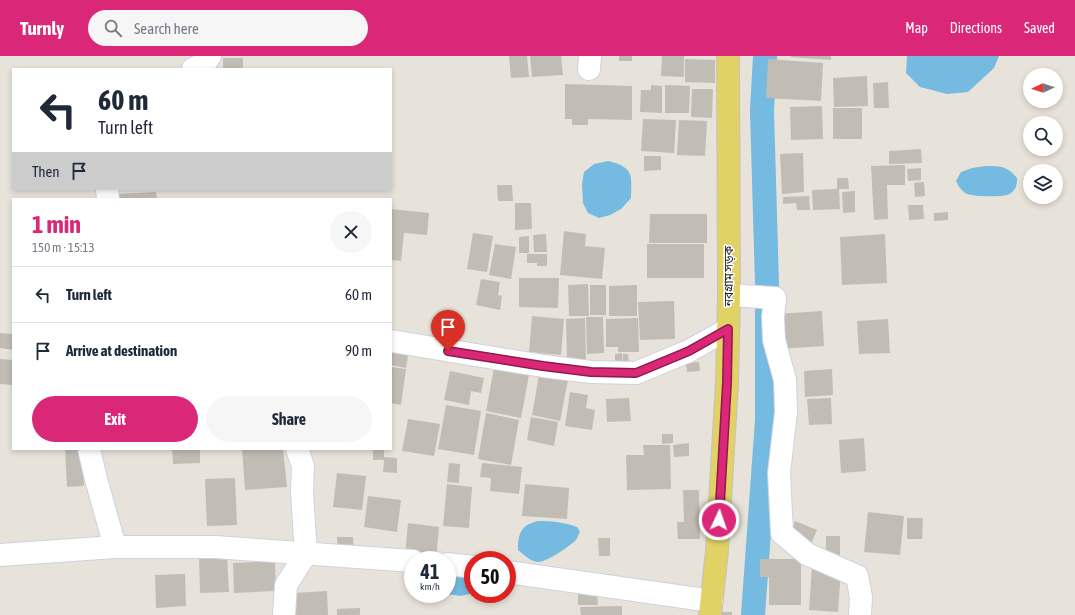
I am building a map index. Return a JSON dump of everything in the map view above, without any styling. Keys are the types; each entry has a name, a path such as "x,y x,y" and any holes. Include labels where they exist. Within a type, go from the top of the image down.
{"main road":[{"name":"নবগ্রাম সড়ক","path":"711,608 717,550 727,383 729,295 728,56"}],"street":[{"path":"194,68 206,62 210,56"},
{"path":"729,295 775,298 773,317 774,340 785,380 786,412 779,473 782,533 807,554 857,576 861,597 860,615"},
{"path":"392,341 543,366 591,372 636,373 689,351 728,329"},
{"path":"89,450 115,547"},
{"path":"284,615 286,585 306,554 302,491 303,466 297,450"},
{"path":"0,555 115,547 215,547 404,560"},
{"path":"516,574 711,608"}],"water":[{"path":"907,56 999,56 994,68 968,92 947,94 920,87 906,73"},
{"path":"608,161 616,163 627,169 631,177 631,198 621,209 610,215 599,218 588,213 583,203 582,184 584,172 594,164"},
{"path":"996,166 1010,171 1017,178 1014,191 1003,196 979,196 965,193 956,181 961,172 972,168"},
{"path":"538,521 567,524 577,527 580,532 575,541 557,554 541,562 537,562 518,550 518,544 520,534 524,527"},
{"path":"456,575 464,576 464,595 456,595"}],"building":[{"path":"509,56 527,56 529,77 511,78"},
{"path":"530,56 561,56 563,75 532,77"},
{"path":"619,56 632,56 632,61 619,61"},
{"path":"662,56 684,56 684,77 661,76"},
{"path":"831,56 831,60 791,57"},
{"path":"223,58 243,58 243,68 223,68"},
{"path":"685,59 715,60 715,83 685,82"},
{"path":"768,59 823,63 821,101 766,98"},
{"path":"867,76 868,106 834,107 833,78"},
{"path":"888,82 889,108 874,108 873,83"},
{"path":"565,84 632,86 632,120 588,119 588,125 572,125 572,119 565,119"},
{"path":"651,85 662,86 662,113 640,112 641,90 651,90"},
{"path":"665,85 690,86 689,113 665,113"},
{"path":"692,89 713,89 712,118 691,117"},
{"path":"822,106 823,139 791,140 790,107"},
{"path":"833,108 862,108 862,139 833,139"},
{"path":"643,119 676,120 674,153 641,151"},
{"path":"679,120 707,121 705,156 677,155"},
{"path":"921,149 922,163 889,164 889,151"},
{"path":"803,153 804,192 782,194 780,154"},
{"path":"644,156 661,156 661,170 644,171"},
{"path":"905,165 905,185 887,185 888,219 874,220 871,166"},
{"path":"921,168 921,180 908,181 907,169"},
{"path":"837,178 848,178 849,189 839,189 840,209 813,210 812,190 837,189"},
{"path":"924,182 925,196 915,197 914,183"},
{"path":"497,185 512,185 513,201 498,201"},
{"path":"855,191 855,212 843,213 842,192"},
{"path":"156,192 157,198 118,198 118,194"},
{"path":"809,196 810,210 797,210 796,203 783,204 783,197"},
{"path":"515,203 531,203 532,229 515,230"},
{"path":"908,205 923,205 924,219 909,220"},
{"path":"392,209 429,213 427,235 404,233 401,261 392,260"},
{"path":"948,212 948,220 934,221 934,213"},
{"path":"650,214 707,214 707,243 649,243"},
{"path":"564,231 586,234 585,246 605,248 602,279 560,275"},
{"path":"473,233 493,236 487,272 467,269"},
{"path":"546,234 547,252 534,252 533,235"},
{"path":"885,234 887,283 842,285 840,237"},
{"path":"529,236 529,253 519,253 519,237"},
{"path":"495,244 516,247 511,279 489,275"},
{"path":"647,244 704,244 704,278 647,278"},
{"path":"527,254 547,254 547,266 537,266 537,263 527,263"},
{"path":"519,278 559,278 558,308 519,307"},
{"path":"481,279 500,282 498,295 502,296 500,310 476,305"},
{"path":"588,284 589,316 569,316 568,285"},
{"path":"590,285 606,285 606,315 590,315"},
{"path":"637,285 637,316 609,316 609,286"},
{"path":"674,301 675,339 640,340 638,302"},
{"path":"822,311 824,346 779,349 777,314"},
{"path":"532,316 564,319 561,355 529,352"},
{"path":"586,317 603,317 604,353 587,354"},
{"path":"585,318 586,360 567,361 566,319"},
{"path":"638,318 639,352 618,352 618,347 606,347 606,319"},
{"path":"888,319 890,353 859,354 857,321"},
{"path":"0,333 12,334 12,350 0,348"},
{"path":"392,346 409,349 406,368 392,365"},
{"path":"622,353 623,365 615,366 615,354"},
{"path":"623,354 628,354 629,364 623,364"},
{"path":"0,359 12,360 12,385 0,384"},
{"path":"699,362 700,371 687,372 686,363"},
{"path":"392,367 406,369 401,405 392,403"},
{"path":"494,368 529,375 521,418 486,411"},
{"path":"832,369 833,395 805,397 804,371"},
{"path":"450,371 484,378 481,393 471,391 469,405 444,400"},
{"path":"539,375 568,380 560,421 532,415"},
{"path":"570,392 588,395 586,408 595,410 592,430 565,426"},
{"path":"629,398 631,421 607,422 606,399"},
{"path":"831,398 832,424 809,425 807,399"},
{"path":"446,405 481,411 474,455 438,449"},
{"path":"486,413 519,420 511,465 478,459"},
{"path":"531,417 558,422 554,446 527,440"},
{"path":"408,419 440,424 434,456 402,451"},
{"path":"662,434 673,434 673,443 662,444"},
{"path":"864,438 866,471 841,473 839,440"},
{"path":"689,443 689,456 674,457 673,445"},
{"path":"643,445 670,445 671,489 627,490 626,455 644,455"},
{"path":"65,450 82,450 84,486 67,487"},
{"path":"172,450 200,450 200,463 173,464"},
{"path":"242,450 283,450 287,487 245,490"},
{"path":"373,450 384,450 384,457 397,458 397,473 383,472 384,460 373,460"},
{"path":"449,463 460,464 459,483 447,482"},
{"path":"482,463 522,467 519,494 490,491 491,478 480,477"},
{"path":"337,473 366,476 362,510 333,507"},
{"path":"235,478 237,525 207,526 205,479"},
{"path":"447,484 472,487 469,528 443,526"},
{"path":"525,484 569,488 567,519 522,516"},
{"path":"683,490 699,490 700,539 678,539 677,522 684,522"},
{"path":"368,496 401,500 397,532 364,527"},
{"path":"868,512 904,516 900,555 864,552"},
{"path":"907,518 923,518 922,539 907,539"},
{"path":"795,521 817,530 811,544 789,535"},
{"path":"408,523 439,527 437,551 405,551"},
{"path":"826,536 840,536 840,555 826,555"},
{"path":"337,537 353,537 354,552 338,552"},
{"path":"598,538 610,538 610,556 599,556"},
{"path":"227,555 229,592 200,593 199,556"},
{"path":"760,559 801,559 801,605 769,605 769,577 760,577"},
{"path":"275,561 276,591 234,593 233,563"},
{"path":"812,567 841,569 838,612 809,610"},
{"path":"185,574 186,606 156,608 155,575"},
{"path":"597,588 598,605 578,605 578,589"},
{"path":"327,591 328,615 294,615 293,593"},
{"path":"622,606 622,615 581,615 580,607"},
{"path":"360,608 360,615 337,615 337,609"},
{"path":"720,612 732,612 732,615 720,615"}],"waterway":[{"path":"753,615 767,420 767,284 762,111 765,56"}],"route":[{"path":"448,351 591,372 636,373 689,351 728,329 727,383 719,520"}]}
